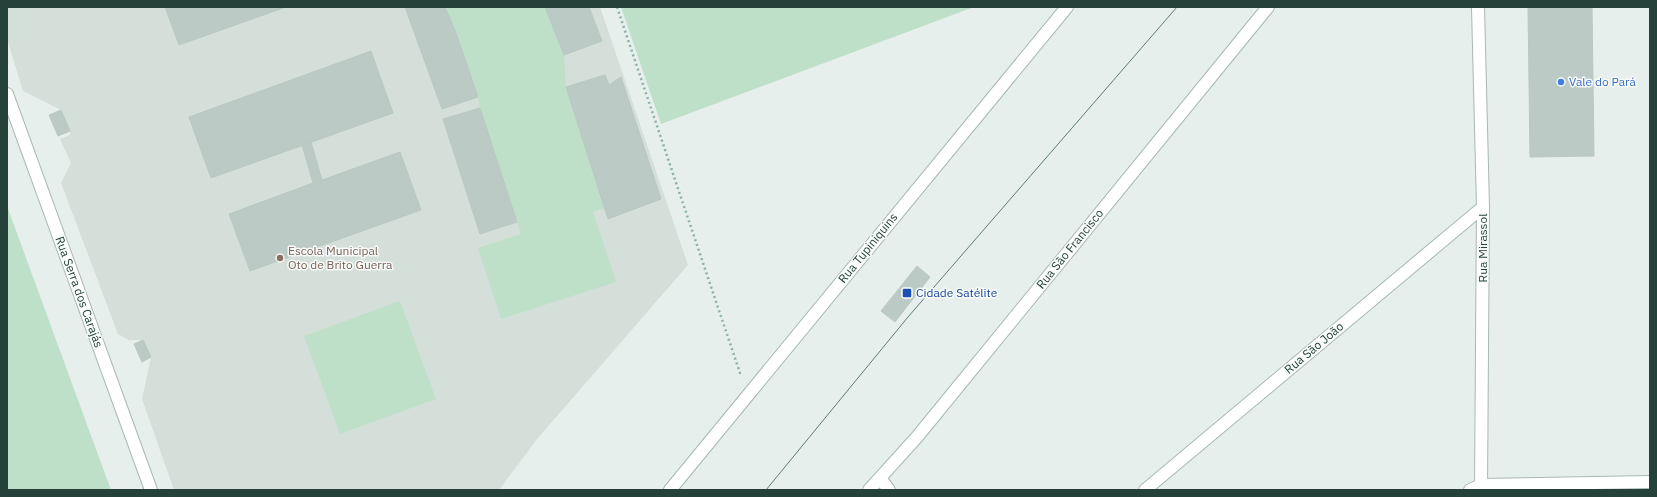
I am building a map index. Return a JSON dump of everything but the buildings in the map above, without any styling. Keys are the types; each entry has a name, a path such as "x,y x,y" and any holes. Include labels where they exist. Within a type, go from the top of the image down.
{"street":[{"name":"Rua Tupiniquins","path":"670,490 1067,7"},
{"name":"Rua São Francisco","path":"869,490 917,437 1268,7"},
{"name":"Rua Mirassol","path":"1478,7 1483,207 1481,488"},
{"name":"Rua Serra dos Carajás","path":"7,94 152,490"},
{"name":"Rua São João","path":"1145,490 1483,207"},
{"path":"880,478 889,490"},
{"path":"1470,490 1481,488 1643,484"}],"path":[{"path":"617,7 741,376 746,370"}],"shaded area":[{"name":"Escola Municipal Oto de Brito Guerra","path":"7,7 600,7 688,265 538,438 499,490 174,490 142,399 151,357 143,340 129,340 118,334 61,183 71,163 60,139 70,135 70,131 61,110 23,91 7,39"}],"green space":[{"path":"445,7 545,7 564,55 566,87 605,208 593,212 616,282 501,319 478,248 521,234 480,108 478,97 456,33"},
{"path":"621,7 974,7 661,124"},
{"path":"7,206 111,490 7,490"},
{"path":"400,301 436,399 340,434 304,336"}],"tram line":[{"path":"766,490 908,317 1177,7"}],"place":[{"name":"Vale do Pará","path":"1561,82"},
{"name":"Escola Municipal Oto de Brito Guerra","path":"280,258"},
{"name":"Cidade Satélite","path":"907,293"}]}
